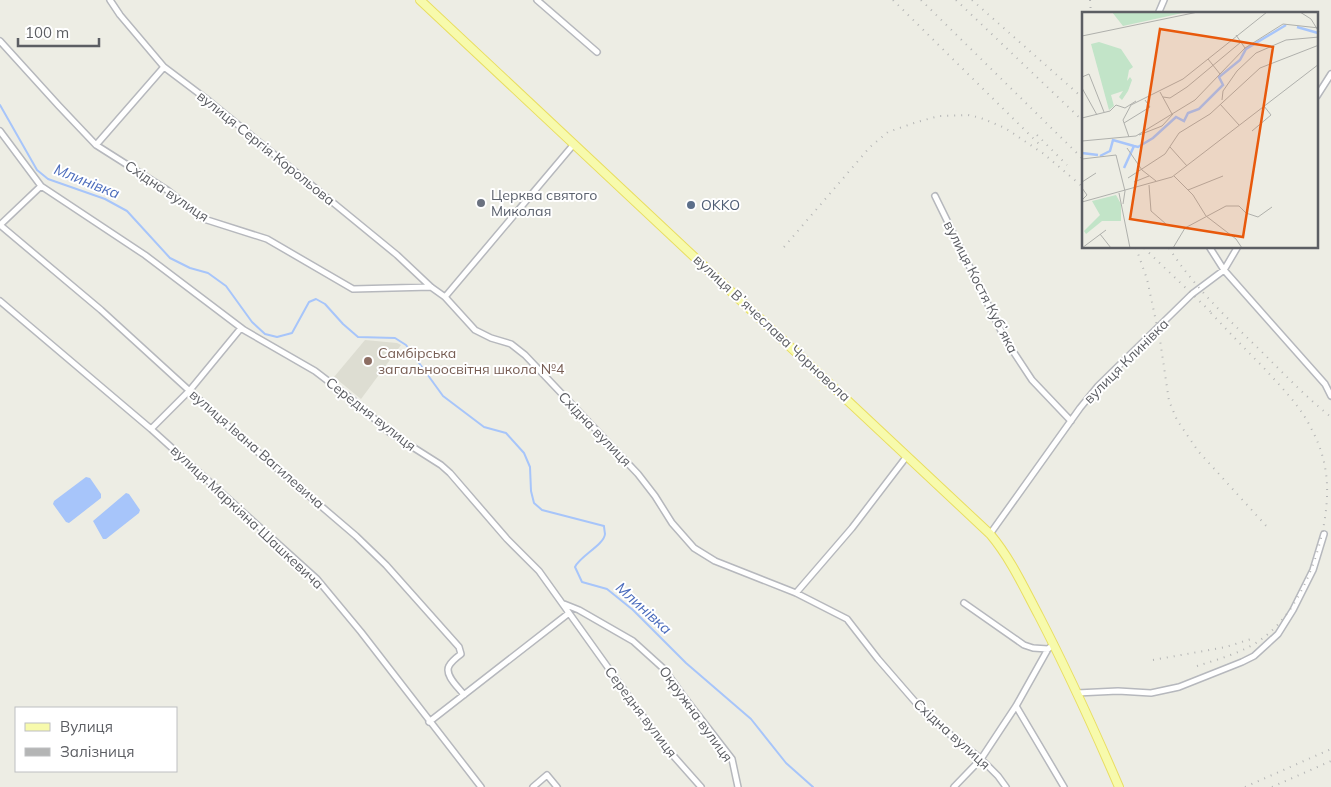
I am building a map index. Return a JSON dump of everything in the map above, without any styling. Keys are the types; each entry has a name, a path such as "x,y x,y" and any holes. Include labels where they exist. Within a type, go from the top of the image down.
{"main road":[{"name":"вулиця Вʼячеслава Чорновола","path":"420,0 990,534 1012,564 1051,647 1078,693 1119,787"}],"street":[{"name":"вулиця Сергія Корольова","path":"110,0 120,15 164,67 209,101 398,255 431,287"},
{"path":"537,0 597,52"},
{"path":"1159,12 1164,0"},
{"name":"Східна вулиця","path":"0,41 96,145 167,190 204,219 267,239 353,289 431,287 445,297 475,330 490,338 511,344 525,355 638,474 672,523 694,548 716,560 796,593 847,619 878,659 924,712 981,759 1006,787"},
{"path":"96,145 164,67"},
{"path":"1318,94 1331,74"},
{"name":"Середня вулиця","path":"0,131 41,186 145,255 241,328 315,371 358,404 390,432 450,472 507,539 539,571 662,743 700,787"},
{"path":"445,297 574,144"},
{"path":"0,225 41,186"},
{"name":"вулиця Костя Кубʼяка","path":"935,196 1005,339 1032,380 1070,421"},
{"name":"вулиця Івана Вагилевича","path":"0,225 101,310 239,436 358,538 386,565 459,647 461,654 449,666 448,670 449,675 464,695"},
{"path":"1211,249 1224,270 1325,384 1331,396"},
{"name":"вулиця Клинівка","path":"990,534 1070,421 1098,386 1180,304 1224,270 1235,249"},
{"name":"вулиця Маркіяна Шашкевича","path":"0,301 151,429 317,580 361,632 481,787"},
{"path":"151,429 190,390 241,328"},
{"path":"796,593 852,528 907,456"},
{"path":"1078,693 1118,691 1151,694 1179,687 1254,656 1278,634 1293,610 1313,570 1324,534"},
{"path":"964,603 1024,645 1032,648 1051,647"},
{"name":"Окружна вулиця","path":"563,604 579,610 633,641 664,669 732,759 738,787"},
{"path":"429,722 569,613"},
{"path":"954,787 981,759 1016,706 1051,647"},
{"path":"1016,706 1064,787"},
{"path":"533,787 548,775 557,787"}],"shaded area":[{"name":"Самбірська загальноосвітня школа №4","path":"365,340 401,345 361,399 334,377"}],"water":[{"path":"86,477 90,478 101,494 101,498 69,523 66,522 53,504 54,501"},
{"path":"126,493 129,494 140,510 139,513 106,539 103,539 93,521"}],"waterway":[{"name":"Млинівка","path":"0,105 37,170 48,179 105,199 127,211 170,258 190,268 208,273 226,286 252,322 265,334 277,337 292,333 309,302 316,299 325,304 358,337 395,338 406,345 443,396 484,427 506,433 524,453 530,467 531,491 534,503 542,510 604,526 604,538 575,567 582,582 607,589 633,610 686,663 751,719 786,763 813,787"}],"railway":[{"path":"893,0 1039,144"},
{"path":"921,0 1082,158"},
{"path":"956,0 1082,120"},
{"path":"972,0 1082,97"},
{"path":"1090,0 1091,12"},
{"path":"784,247 870,147 888,132 939,116 968,115 1005,128 1044,154 1082,186"},
{"path":"1037,135 1067,165"},
{"path":"1136,249 1147,279 1160,340 1169,401 1177,420 1198,451 1269,529"},
{"path":"1145,249 1214,315"},
{"path":"1170,249 1189,276 1224,314 1295,385 1331,417"},
{"path":"1197,666 1232,655 1256,643 1278,625 1291,608 1312,568 1319,547 1327,504 1324,463 1318,443 1307,421 1283,389 1210,312"},
{"path":"1153,660 1226,647 1251,639"},
{"path":"1245,787 1331,749"},
{"path":"1272,787 1331,761"}],"place":[{"name":"Церква святого Миколая","path":"481,203"},
{"name":"OKKO","path":"691,205"},
{"name":"Самбірська загальноосвітня школа №4","path":"368,361"}]}
